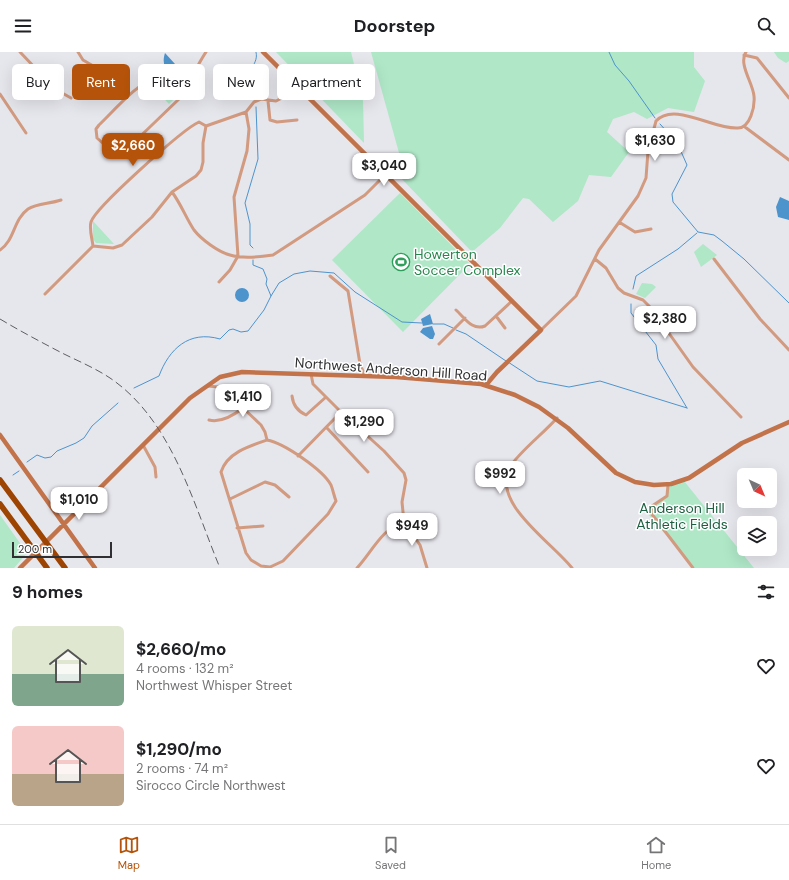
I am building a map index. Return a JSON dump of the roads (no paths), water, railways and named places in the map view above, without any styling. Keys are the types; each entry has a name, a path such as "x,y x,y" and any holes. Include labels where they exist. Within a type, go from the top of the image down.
{"highway":[{"path":"0,480 65,568"},
{"path":"0,504 47,568"}],"main road":[{"path":"263,52 277,66"},
{"path":"312,100 541,330 497,372 486,385"},
{"name":"Northwest Anderson Hill Road","path":"20,568 187,401 223,376 238,372 365,376 486,385 528,401 557,418 608,467 621,476 646,484 668,485 692,477 747,440 789,422"},
{"path":"0,435 65,523 95,568"}],"street":[{"path":"20,52 55,89 71,98"},
{"path":"78,52 83,60 90,64"},
{"path":"199,64 206,52"},
{"path":"745,54 757,58 789,98"},
{"path":"745,54 754,96 751,116 745,127"},
{"path":"155,80 162,82 182,94 177,102 120,153 110,151 97,138 96,129 144,83 155,80"},
{"path":"0,94 26,133"},
{"path":"93,246 90,228 92,220 110,200 182,132 199,122 206,126 246,112 254,102 261,99 268,101 278,100"},
{"path":"268,101 270,120 277,122 296,120"},
{"path":"219,282 230,270 238,256 234,197 247,151 249,129 246,112"},
{"path":"541,330 570,304 576,296 599,250 638,196 646,178 648,151 656,121 658,119 664,115 688,115 721,126 738,128 745,127 789,160"},
{"path":"93,246 113,248 122,245 152,217 172,192 191,180 201,170 203,162 202,143 206,126"},
{"path":"172,192 180,202 195,230 201,237 230,256 256,257 273,255 365,195 386,174"},
{"path":"0,250 9,242 16,223 24,213 34,206 61,200"},
{"path":"619,222 635,232 651,229"},
{"path":"45,294 93,246"},
{"path":"714,259 760,319 789,350"},
{"path":"595,260 606,268 618,288 624,293 643,300 651,308 692,367 741,417"},
{"path":"330,276 348,291 360,364 365,376"},
{"path":"456,310 472,326 480,328 485,326 512,301"},
{"path":"496,316 505,328"},
{"path":"439,344 465,318"},
{"path":"311,374 313,384 384,451 404,473 406,480 402,502 404,522 420,545 427,568"},
{"path":"207,386 218,387 227,393 263,428 267,440"},
{"path":"292,396 293,404 301,413 306,415 326,397"},
{"path":"209,420 215,422 222,420 243,408"},
{"path":"298,456 341,412"},
{"path":"557,418 510,466 506,479 506,490 515,508 572,568"},
{"path":"327,428 368,472"},
{"path":"267,440 275,442 313,467 330,485 336,501 328,514 283,561 270,567 261,566 248,557 237,528 221,472 225,462 240,451 267,440"},
{"path":"143,445 155,467 156,477"},
{"path":"230,500 265,482 275,485 289,497"},
{"path":"668,485 667,496 652,506 651,513 693,568"},
{"path":"357,568 389,529 396,524 404,522"},
{"path":"237,528 263,526"}],"water":[{"path":"165,53 175,64 164,64"},
{"path":"780,197 789,201 789,220 778,217 776,207"},
{"path":"242,288 247,290 249,295 247,300 242,302 237,300 235,295 237,290"},
{"path":"430,314 433,324 423,326 421,319"},
{"path":"432,326 435,334 433,339 430,339 420,332 423,328"}],"waterway":[{"path":"254,64 256,52"},
{"path":"609,52 615,65 629,81 655,118"},
{"path":"253,248 250,245 250,224 245,203 258,159 256,107"},
{"path":"660,124 675,138 687,165 672,194 673,202 698,232 714,235 722,241 744,259 789,303"},
{"path":"633,289 636,276 678,249 697,233"},
{"path":"134,388 159,376 168,358 182,344 199,337 220,339 229,330 233,329 241,332 248,331 264,310 271,296 266,284 267,279 263,269 253,265 253,260"},
{"path":"271,296 279,283 294,274 310,271 334,273 355,292 402,322 422,323"},
{"path":"631,304 631,313 656,345 658,359 687,408"},
{"path":"433,324 444,324 453,328"},
{"path":"456,330 466,334 506,361"},
{"path":"508,362 537,381 569,387 600,381 687,408"},
{"path":"27,462 37,455 45,458 51,457 57,451 84,438 92,426 118,403"},
{"path":"13,475 19,471"}],"railway":[{"path":"0,319 38,341 104,374 131,396 150,416 165,439 190,490 220,568"}],"place":[{"name":"Howerton Soccer Complex","path":"401,262"}],"park label":[{"name":"Anderson Hill Athletic Fields","path":"682,516"}]}
